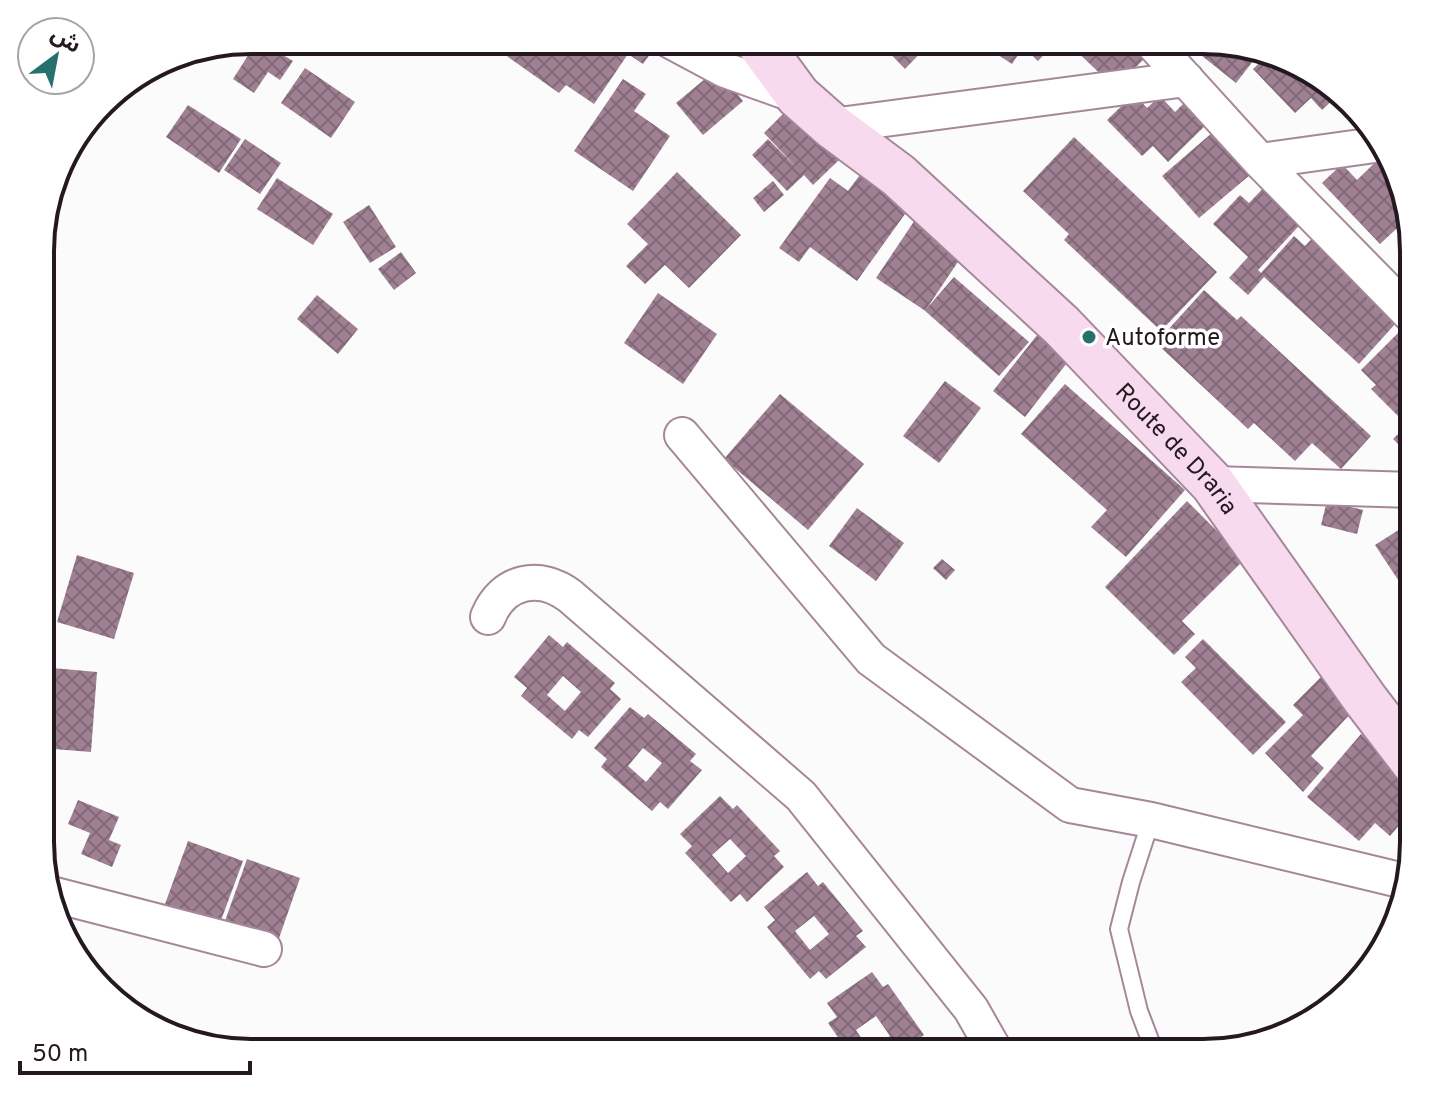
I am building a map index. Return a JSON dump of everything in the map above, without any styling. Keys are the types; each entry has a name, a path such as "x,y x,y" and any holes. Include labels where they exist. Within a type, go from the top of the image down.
{"main road":[{"name":"Route de Draria","path":"767,54 798,96 832,126 898,175 1062,326 1213,484 1400,745"}],"street":[{"path":"695,54 725,70 798,96"},
{"path":"1163,54 1260,161 1400,304"},
{"path":"832,126 1186,79"},
{"path":"1260,161 1370,146"},
{"path":"682,435 871,659 1070,805 1151,820 1396,879"},
{"path":"1213,484 1400,490"},
{"path":"488,617 500,597 519,584 533,581 546,583 570,596 801,796 971,1009 988,1039"},
{"path":"62,897 264,949"}],"lane":[{"path":"1150,1039 1139,1011 1119,929 1151,820"}],"building":[{"path":"249,54 281,54 293,61 280,80 268,72 254,93 233,79"},
{"path":"504,54 628,54 594,104 566,85 559,93"},
{"path":"628,54 650,54 643,64"},
{"path":"891,54 919,54 905,69"},
{"path":"997,54 1019,54 1012,64"},
{"path":"1031,54 1045,54 1038,61"},
{"path":"1080,54 1149,54 1115,88"},
{"path":"1200,54 1253,61 1236,83"},
{"path":"1260,63 1278,69 1302,80 1331,102 1322,110 1311,98 1295,113 1253,69"},
{"path":"305,68 355,102 331,138 281,103"},
{"path":"717,69 743,101 703,135 676,103"},
{"path":"623,79 646,94 634,111 670,136 633,191 574,151"},
{"path":"1134,94 1147,108 1160,96 1175,112 1189,98 1211,120 1168,162 1153,146 1142,156 1107,120"},
{"path":"188,105 241,139 219,173 166,137"},
{"path":"789,108 839,160 813,185 804,175 787,191 752,155 768,139 797,168 764,133"},
{"path":"1220,126 1257,169 1199,218 1162,176"},
{"path":"1074,137 1217,272 1161,331 1064,240 1069,234 1023,191"},
{"path":"245,139 281,163 260,194 224,170"},
{"path":"1378,160 1390,188 1398,227 1380,244 1322,183 1342,164 1357,180"},
{"path":"677,172 741,235 689,288 665,265 645,284 626,266 648,244 627,224"},
{"path":"862,172 910,207 857,281 810,247 799,262 779,248 830,178 848,191"},
{"path":"277,178 333,214 313,245 257,209"},
{"path":"1271,180 1309,215 1258,270 1261,273 1294,236 1305,246 1320,230 1400,306 1400,319 1359,364 1264,277 1248,295 1229,278 1248,257 1213,224 1240,195 1249,203"},
{"path":"773,181 784,195 764,212 753,198"},
{"path":"369,205 396,247 370,263 343,222"},
{"path":"921,211 970,244 927,308 954,277 1029,342 999,376 924,310 876,278"},
{"path":"401,252 416,273 394,290 378,269"},
{"path":"1204,290 1237,320 1241,316 1371,436 1341,469 1312,443 1295,461 1254,423 1248,429 1156,343"},
{"path":"658,293 717,334 683,384 624,343"},
{"path":"317,295 358,329 338,354 297,319"},
{"path":"1400,331 1400,418 1371,389 1376,385 1361,370"},
{"path":"1038,334 1070,359 1025,417 993,391"},
{"path":"945,381 981,408 939,463 903,436"},
{"path":"1065,384 1185,490 1126,557 1091,527 1107,510 1021,434"},
{"path":"780,394 864,464 808,530 724,459"},
{"path":"1400,432 1400,446 1393,439"},
{"path":"1187,501 1245,559 1182,621 1195,634 1174,655 1105,587"},
{"path":"1327,501 1363,510 1357,534 1321,525"},
{"path":"857,508 904,543 876,581 829,546"},
{"path":"1400,529 1400,583 1375,545"},
{"path":"77,555 134,573 114,639 57,622"},
{"path":"942,559 955,570 946,580 933,568"},
{"path":"549,635 563,647 567,642 615,683 610,689 621,699 588,737 579,730 572,739 521,696 527,688 514,677","holes":["563,676 581,692 565,711 547,695"]},
{"path":"1203,639 1286,722 1253,755 1181,682 1196,668 1185,657"},
{"path":"54,668 97,672 91,752 54,749"},
{"path":"1321,677 1353,711 1311,756 1324,768 1303,792 1265,753 1303,715 1293,705"},
{"path":"630,707 644,718 648,714 696,754 690,761 702,770 668,809 660,802 652,811 601,767 607,759 594,748","holes":["643,748 662,763 646,782 628,766"]},
{"path":"1361,734 1400,768 1400,824 1390,836 1375,823 1359,841 1307,797"},
{"path":"720,796 733,809 737,805 780,851 774,856 784,867 747,902 740,894 731,902 685,853 692,846 680,834","holes":["730,839 746,856 728,873 712,855"]},
{"path":"78,800 119,817 109,840 121,845 112,867 81,854 90,833 68,824"},
{"path":"188,841 243,861 220,923 165,904"},
{"path":"247,859 300,878 278,941 225,921"},
{"path":"807,872 818,886 823,882 863,931 856,936 866,947 826,979 819,971 810,979 767,927 775,920 764,907","holes":["814,916 829,934 810,950 795,931"]},
{"path":"872,972 883,987 888,984 924,1035 918,1039 886,1039 890,1036 876,1016 856,1030 862,1039 839,1039 828,1023 837,1017 827,1003"}],"place":[{"name":"Autoforme","path":"1089,337"}]}
